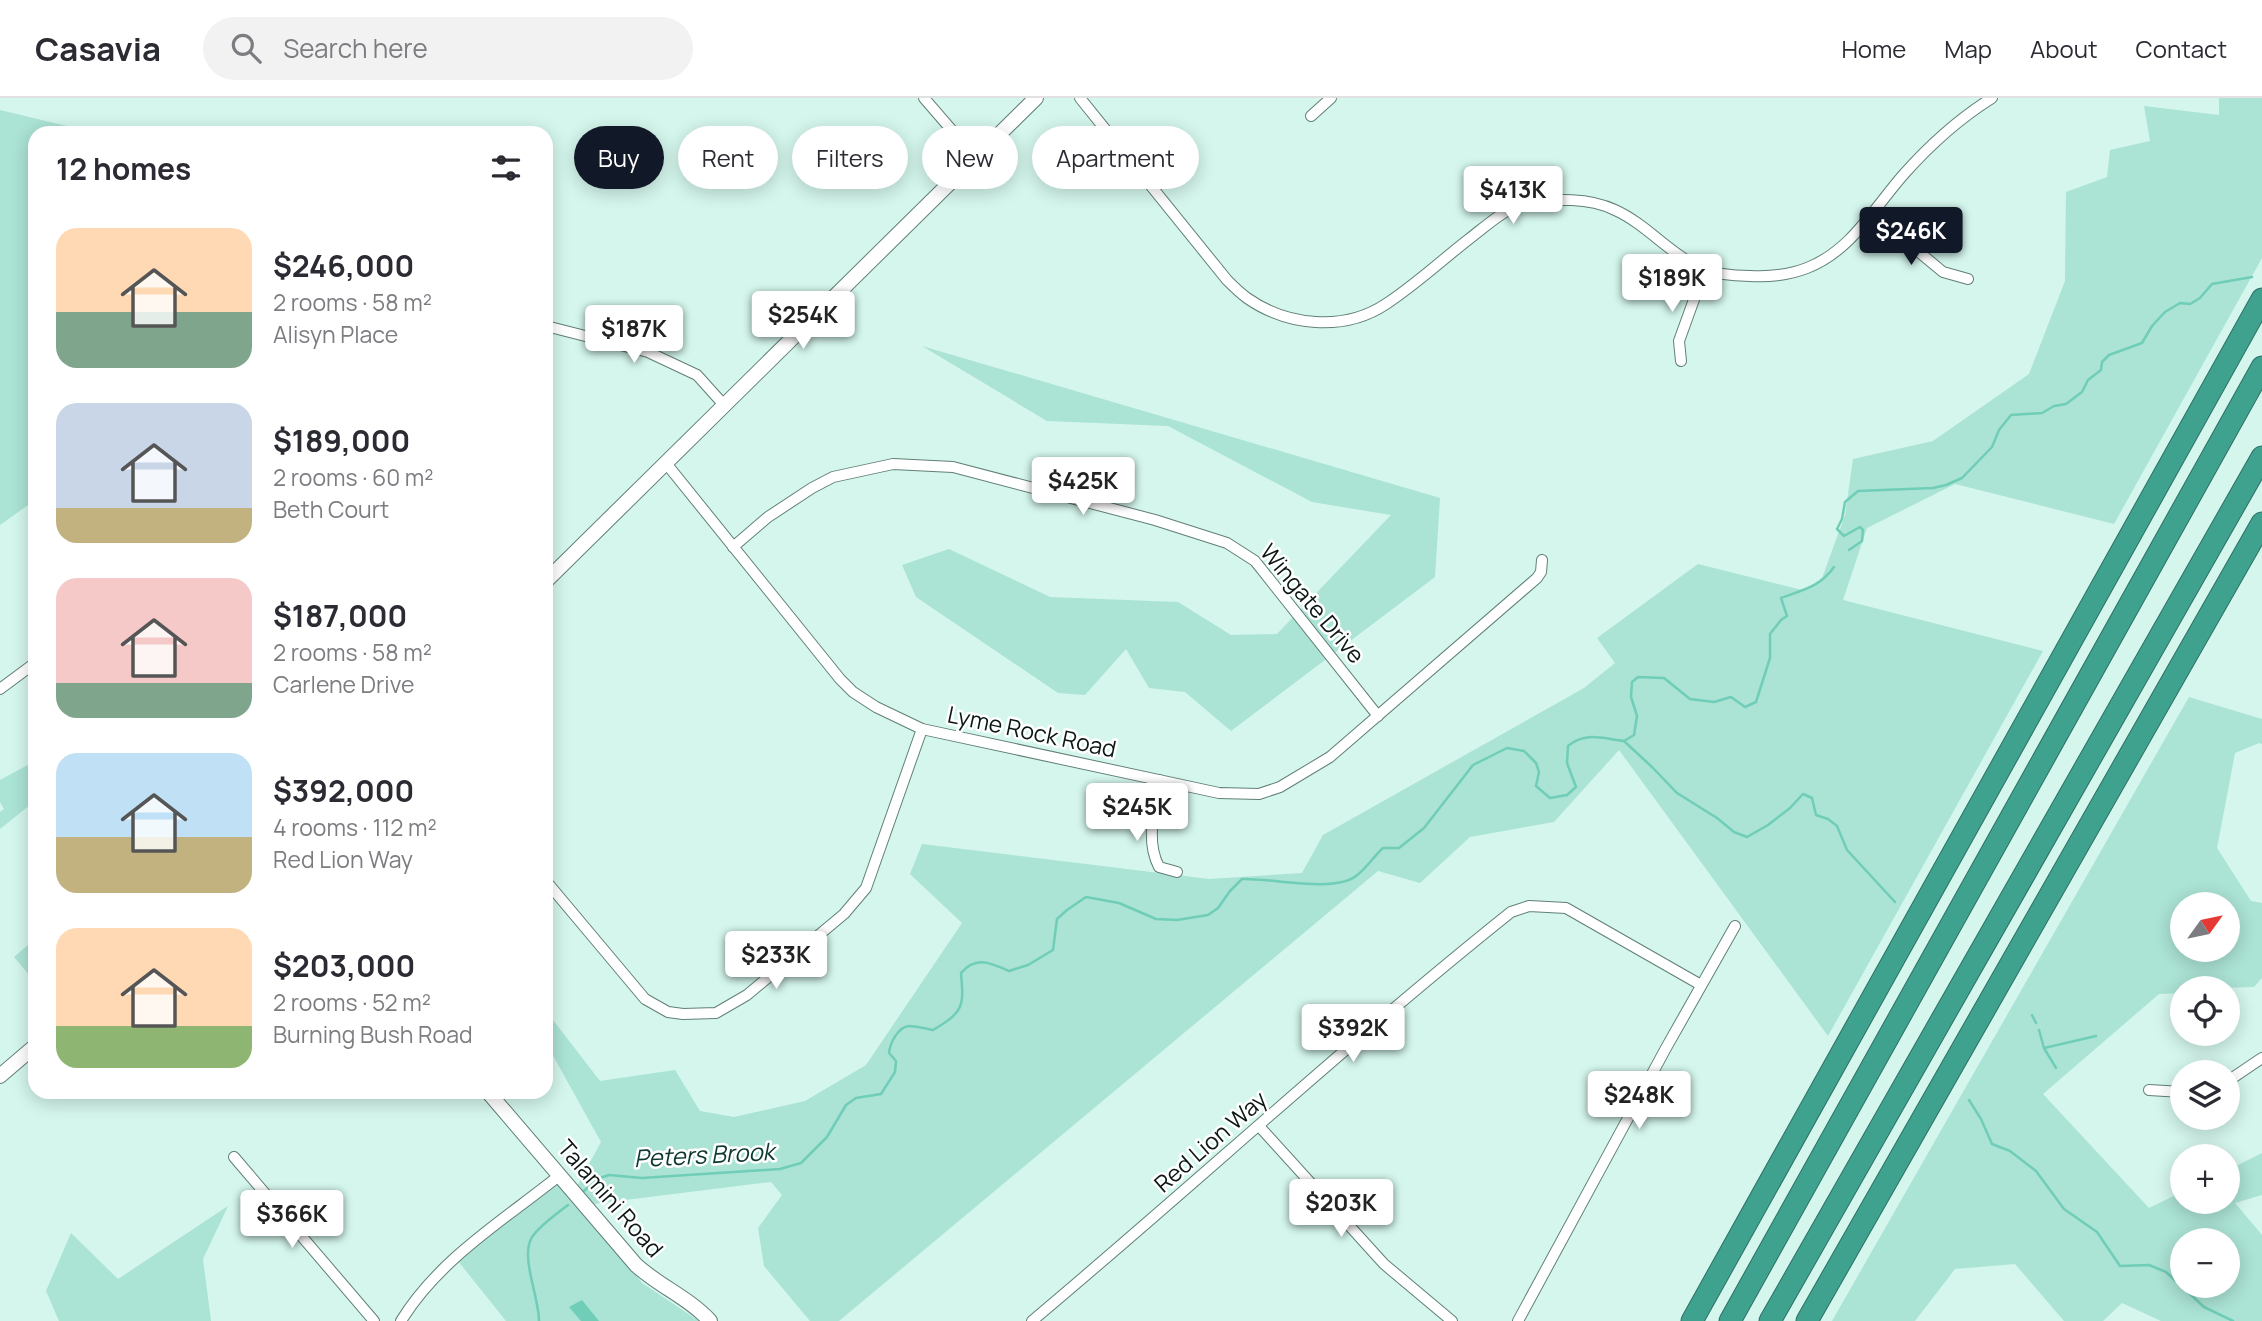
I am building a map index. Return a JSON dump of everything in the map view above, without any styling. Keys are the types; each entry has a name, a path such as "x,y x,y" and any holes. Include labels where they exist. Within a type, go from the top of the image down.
{"highway":[{"path":"1692,1321 2262,299"},
{"path":"1730,1321 2262,366"},
{"path":"1770,1321 2262,457"},
{"path":"1807,1321 2262,523"},
{"path":"1787,1321 1869,1172 1924,1049"}],"street":[{"path":"924,98 948,126"},
{"path":"1007,126 1036,98"},
{"path":"1080,98 1227,280 1247,298 1289,318 1323,323 1340,321 1383,306 1483,228 1509,210 1524,204 1567,200 1602,205 1617,211 1697,266 1727,276 1766,276 1795,272 1828,258 1849,241 1905,173 1939,139 1992,98"},
{"path":"1311,116 1331,98"},
{"path":"553,574 943,189"},
{"path":"1872,213 1943,272 1968,279"},
{"path":"1681,361 1679,341 1705,269"},
{"path":"553,328 648,352 697,375 724,405"},
{"name":"Lyme Rock Road","path":"665,462 841,679 853,692 876,707 922,729 1219,793 1259,794 1280,787 1330,757 1537,578 1541,572 1542,560"},
{"name":"Wingate Drive","path":"733,547 783,506 833,477 893,464 953,467 1155,520 1227,542 1255,561 1378,716"},
{"path":"0,689 28,668"},
{"path":"553,889 645,999 655,1006 676,1013 716,1013 747,995 786,963 844,914 866,888 922,729"},
{"path":"1159,780 1152,829 1152,853 1159,867 1177,872"},
{"name":"Red Lion Way","path":"1035,1320 1412,992 1511,912 1529,906 1566,908 1701,985"},
{"path":"1518,1321 1735,926"},
{"path":"0,1076 28,1052"},
{"path":"2240,1073 2262,1058"},
{"path":"2149,1090 2170,1091"},
{"name":"Talamini Road","path":"494,1099 636,1265 653,1280 690,1303 710,1321"},
{"path":"1259,1126 1384,1264 1452,1321"},
{"path":"234,1157 374,1321"},
{"path":"401,1321 416,1297 442,1268 561,1175"}],"shaded area":[{"path":"2219,98 2262,98 2262,258 2114,524 1955,484 1867,528 1843,600 2043,651 1828,1036 1619,750 1554,822 1470,837 1420,883 1378,871 839,1321 810,1321 764,1266 758,1228 782,1195 771,1182 585,1205 642,1283 699,1321 506,1321 458,1261 559,1173 574,1192 601,1142 553,1056 553,1020 600,1081 675,1070 700,1111 734,1117 805,1101 866,1065 962,923 910,874 922,844 1209,879 1302,873 1323,835 1584,688 1615,663 1597,638 1698,564 1802,590 1821,581 1845,515 1853,459 1933,441 2029,374 2065,281 2066,192 2107,177 2110,150 2150,141 2144,106 2219,115"},
{"path":"0,110 67,126 28,126 28,505 0,525"},
{"path":"922,346 1440,498 1435,577 1231,731 1185,692 1149,688 1126,649 1085,695 1058,693 916,597 902,565 949,549 1050,597 1178,602 1231,635 1277,634 1391,515 1312,502 1168,426 1047,421"},
{"path":"2189,697 2262,719 2262,744 2235,753 2217,848 2251,901 2262,903 2262,978 2254,987 2240,987 2240,976 2170,976 2170,994 2159,994 2043,1094 2149,1208 2170,1198 2170,1214 2240,1214 2240,1209 2262,1235 2262,1321 2161,1321 2122,1303 2103,1321 2064,1321 2015,1264 1955,1269 1915,1321 1832,1321"},
{"path":"28,765 28,807 0,829 0,812 4,809 0,802 0,780"},
{"path":"28,945 28,974 14,957"},
{"path":"2262,1153 2262,1195 2240,1202 2240,1164"},
{"path":"228,1206 203,1259 211,1321 59,1321 46,1291 71,1233 118,1279"},
{"path":"582,1300 599,1321 581,1321 569,1307"}],"waterway":[{"name":"Peters Brook","path":"1849,550 1862,541 1863,530 1860,527 1844,536 1837,529 1845,502 1858,491 1933,488 1962,478 1992,447 1999,430 2011,415 2042,413 2054,406 2066,404 2082,392 2088,380 2101,370 2102,362 2109,355 2142,343 2165,312 2180,303 2190,304 2200,298 2212,284 2252,277"},
{"name":"Peters Brook","path":"584,1191 597,1179 609,1175 642,1178 780,1169 801,1163 827,1137 846,1105 856,1098 881,1094 895,1072 896,1061 889,1053 898,1032 909,1026 933,1030 956,1013 962,1001 961,973 967,967 984,962 1009,971 1028,965 1053,950 1057,919 1086,897 1119,903 1156,919 1177,920 1208,915 1218,908 1242,879 1302,884 1333,884 1346,881 1360,873 1383,848 1399,848 1424,828 1473,765 1507,748 1524,751 1536,763 1539,772 1536,786 1550,798 1567,795 1576,787 1567,763 1568,746 1588,737 1624,741 1634,735 1637,716 1631,697 1632,682 1638,677 1664,678 1690,699 1714,702 1731,697 1745,707 1756,702 1770,658 1770,634 1787,616 1781,598 1817,583 1834,567"},
{"path":"1624,741 1677,793 1734,832 1747,837 1768,825 1803,794 1812,798 1816,815 1837,826 1847,850 1895,902"},
{"path":"2032,1015 2036,1023"},
{"path":"2039,1030 2044,1048 2056,1068"},
{"path":"2044,1048 2096,1036"},
{"path":"1969,1100 1992,1144 2010,1151 2036,1171 2064,1209 2097,1232 2120,1266 2149,1265 2166,1272 2204,1307 2233,1321"},
{"name":"Peters Brook","path":"539,1321 528,1247 537,1230 568,1205"}]}
